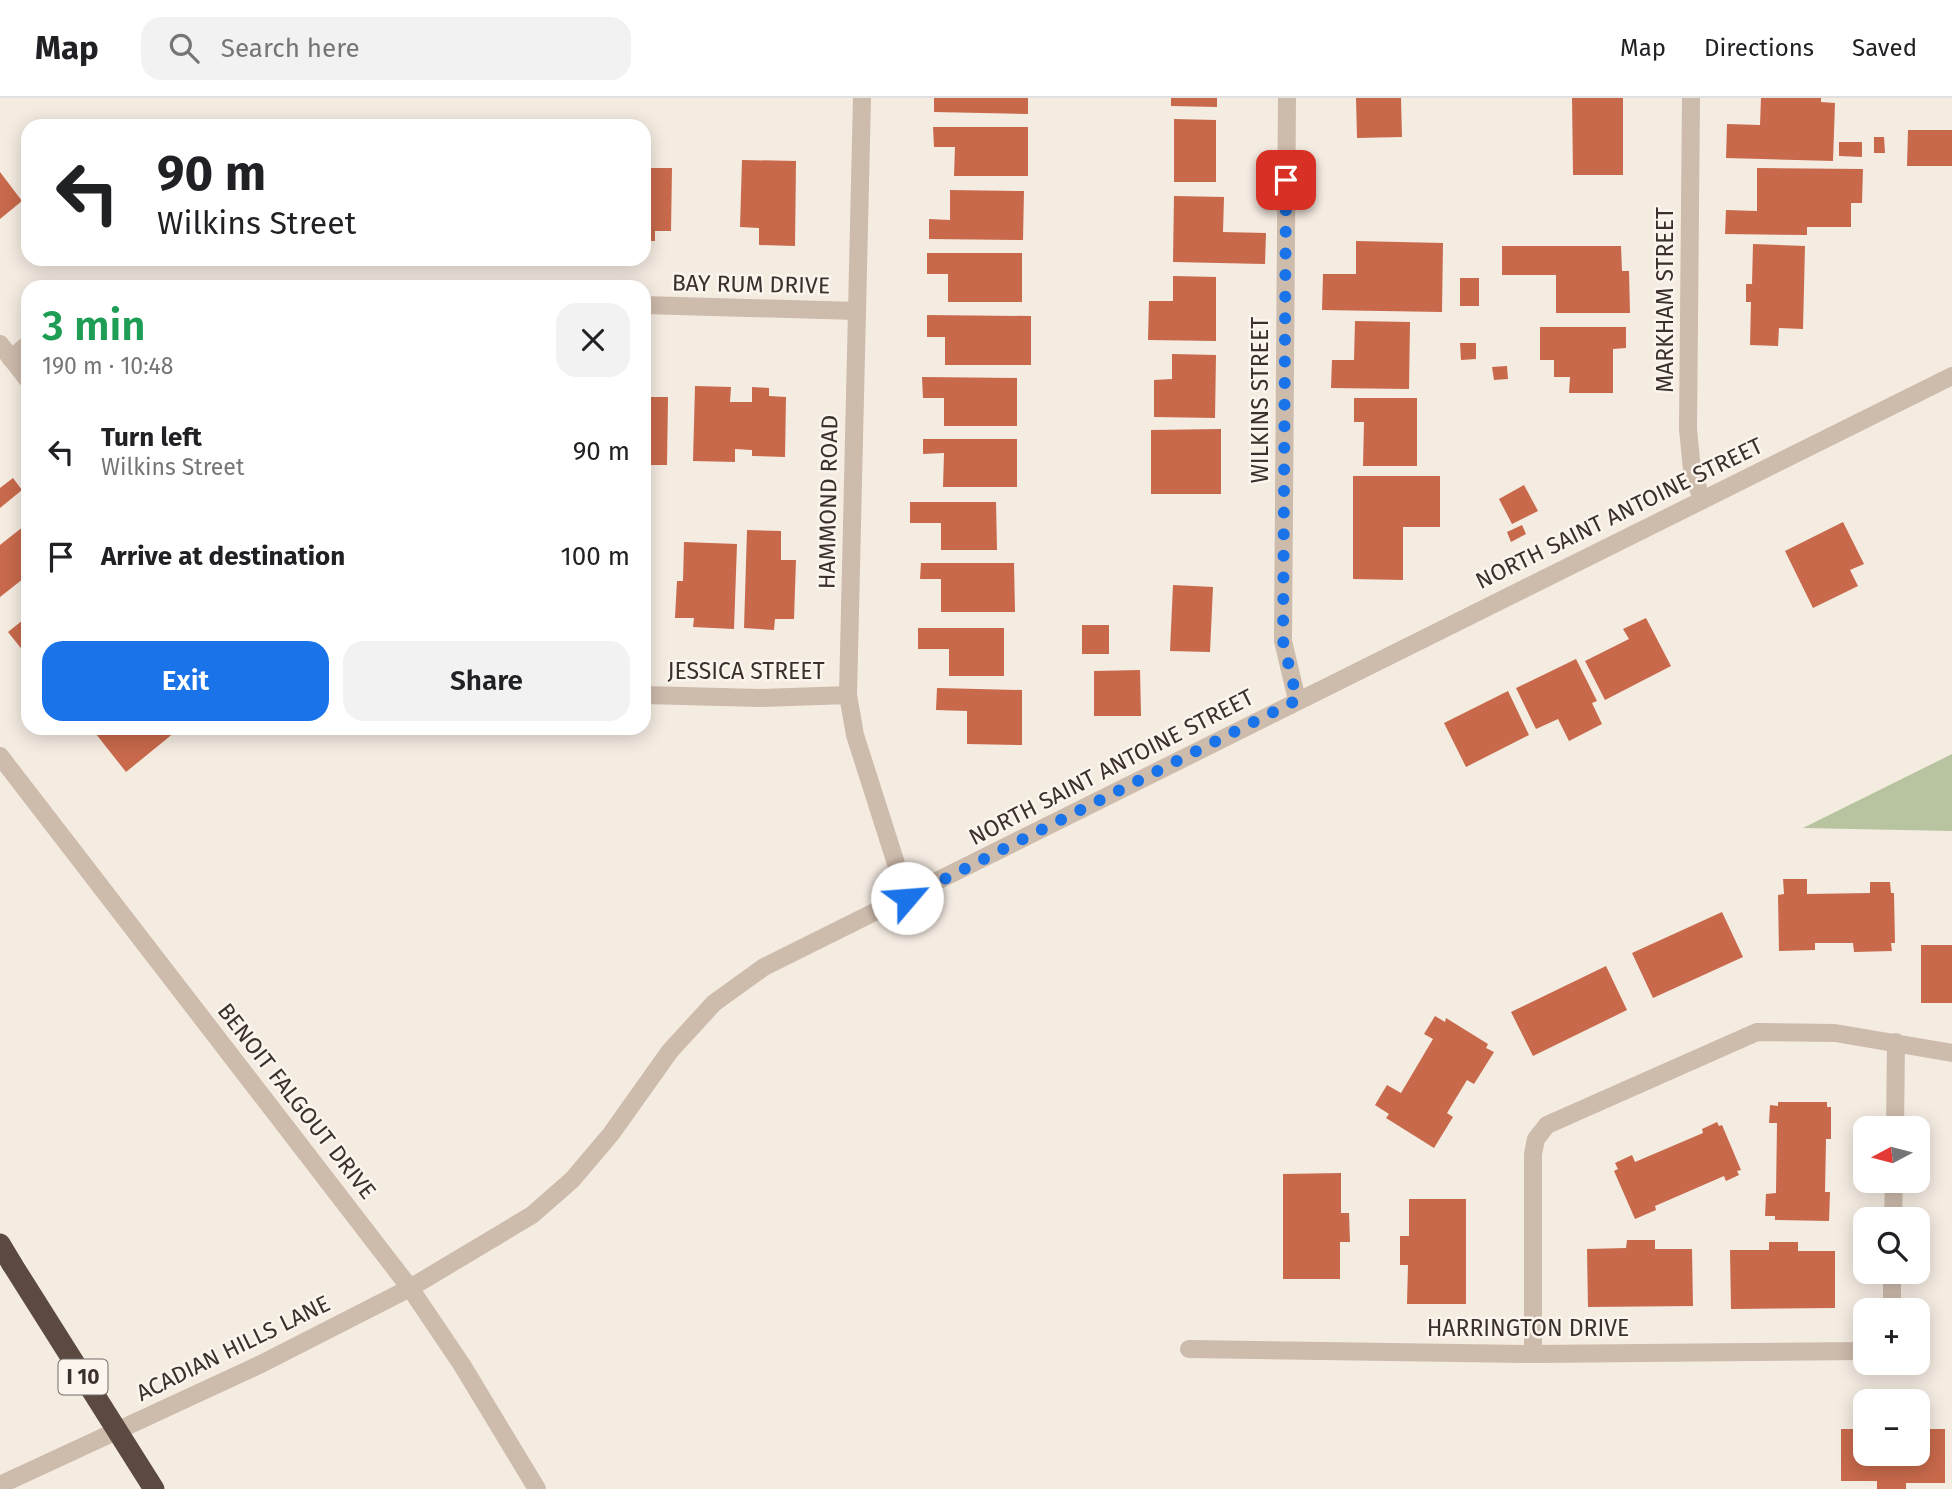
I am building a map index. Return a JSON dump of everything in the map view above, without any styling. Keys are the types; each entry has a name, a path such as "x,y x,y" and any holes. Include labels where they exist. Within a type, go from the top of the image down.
{"highway":[{"name":"I 10","path":"0,1244 154,1489"}],"street":[{"name":"HAMMOND ROAD","path":"862,98 848,695 855,735 907,898"},
{"name":"WILKINS STREET","path":"1287,98 1283,641 1297,700"},
{"name":"MARKHAM STREET","path":"1691,98 1688,429 1692,470 1702,500"},
{"name":"BAY RUM DRIVE","path":"651,305 857,311"},
{"path":"0,344 21,371"},
{"path":"11,359 21,350"},
{"name":"NORTH SAINT ANTOINE STREET","path":"410,1288 531,1215 572,1180 611,1134 670,1051 714,1003 765,967 1952,376"},
{"name":"JESSICA STREET","path":"651,695 760,698 848,695"},
{"name":"BENOIT FALGOUT DRIVE","path":"0,756 410,1288 462,1366 537,1489"},
{"path":"1533,1354 1533,1154 1536,1139 1547,1125 1756,1032 1835,1033 1952,1053"},
{"path":"1895,1116 1896,1042"},
{"name":"ACADIAN HILLS LANE","path":"0,1485 261,1364 410,1288"},
{"name":"HARRINGTON DRIVE","path":"1189,1349 1533,1354 1853,1351"}],"green space":[{"path":"1952,754 1952,831 1803,828"}],"building":[{"path":"934,98 1028,98 1028,114 934,112"},
{"path":"1171,98 1217,98 1217,107 1171,106"},
{"path":"1356,98 1401,98 1402,137 1357,138"},
{"path":"1572,98 1623,98 1623,175 1573,175"},
{"path":"1761,98 1821,98 1821,102 1835,103 1833,161 1726,158 1727,124 1760,125"},
{"path":"1174,119 1216,120 1216,182 1174,182"},
{"path":"933,127 1028,127 1028,176 954,176 955,147 934,147"},
{"path":"1908,130 1952,130 1952,166 1907,166"},
{"path":"1874,137 1884,137 1885,153 1874,153"},
{"path":"1839,142 1862,142 1862,157 1839,156"},
{"path":"742,160 796,161 795,246 759,245 759,228 740,227"},
{"path":"651,168 672,168 671,231 655,231 655,241 651,241"},
{"path":"1757,168 1863,169 1862,203 1851,203 1851,227 1807,227 1807,235 1725,234 1726,210 1757,211"},
{"path":"0,172 21,202 0,219"},
{"path":"950,190 1024,191 1023,240 929,239 929,219 950,220"},
{"path":"1174,196 1224,197 1223,232 1266,233 1265,264 1173,262"},
{"path":"1356,241 1443,243 1442,312 1322,310 1323,274 1356,274"},
{"path":"1753,244 1805,246 1803,329 1779,328 1778,346 1750,345 1751,302 1746,302 1746,284 1752,284"},
{"path":"1502,246 1621,246 1622,271 1629,271 1630,313 1556,313 1556,275 1502,275"},
{"path":"927,253 1022,253 1022,302 948,302 948,274 927,274"},
{"path":"1173,276 1216,277 1216,341 1148,340 1149,301 1173,301"},
{"path":"1460,278 1479,278 1479,306 1460,306"},
{"path":"927,315 1031,316 1031,365 945,365 945,337 927,337"},
{"path":"1355,321 1410,322 1409,389 1331,388 1332,360 1354,360"},
{"path":"1540,327 1626,327 1626,348 1613,349 1613,393 1569,393 1570,377 1554,377 1554,360 1540,360"},
{"path":"1460,343 1476,343 1476,359 1461,360"},
{"path":"1172,354 1216,355 1215,418 1154,417 1154,380 1172,379"},
{"path":"1507,366 1508,379 1494,380 1492,367"},
{"path":"922,377 1017,378 1017,426 944,426 944,398 923,398"},
{"path":"695,386 731,387 730,402 752,402 752,387 769,388 769,396 786,397 785,457 752,456 752,450 735,449 735,462 693,461"},
{"path":"651,397 668,397 667,465 651,465"},
{"path":"1354,398 1417,398 1417,466 1363,466 1364,422 1354,422"},
{"path":"1221,429 1221,494 1151,494 1151,430"},
{"path":"923,439 1017,439 1017,487 943,487 944,453 923,454"},
{"path":"1353,476 1440,476 1440,527 1403,527 1403,580 1353,579"},
{"path":"13,478 21,491 0,508 0,488"},
{"path":"1524,485 1538,511 1512,524 1499,499"},
{"path":"910,502 996,502 997,550 941,550 941,523 910,523"},
{"path":"1843,522 1864,564 1850,570 1858,586 1813,608 1785,551"},
{"path":"1522,525 1526,534 1511,542 1507,532"},
{"path":"21,528 21,580 0,597 0,545"},
{"path":"747,530 781,531 781,560 796,560 794,619 775,619 774,630 744,628"},
{"path":"684,542 737,544 734,629 693,627 694,618 675,618 677,581 683,581"},
{"path":"921,563 1014,563 1015,612 941,612 941,579 920,579"},
{"path":"1173,585 1213,587 1210,652 1170,651"},
{"path":"1646,618 1671,666 1605,700 1585,661 1629,639 1623,629"},
{"path":"21,622 21,648 8,632"},
{"path":"1082,625 1109,625 1109,654 1082,654"},
{"path":"918,628 1004,628 1004,676 949,676 949,649 918,649"},
{"path":"1576,659 1597,701 1592,703 1602,724 1569,741 1558,719 1536,729 1516,688"},
{"path":"1140,670 1141,716 1094,716 1094,671"},
{"path":"937,688 1022,690 1022,745 967,744 967,711 936,710"},
{"path":"1508,691 1529,735 1466,767 1444,723"},
{"path":"97,735 171,735 126,772"},
{"path":"1783,879 1807,879 1807,894 1870,893 1870,882 1890,882 1891,893 1894,893 1895,943 1891,943 1892,951 1854,952 1853,943 1815,943 1815,950 1779,951 1778,895 1784,894"},
{"path":"1722,912 1743,957 1653,998 1632,953"},
{"path":"1921,945 1952,945 1952,1003 1921,1003"},
{"path":"1606,966 1627,1010 1533,1056 1511,1012"},
{"path":"1435,1016 1445,1022 1446,1018 1488,1044 1486,1048 1494,1052 1474,1084 1467,1080 1447,1113 1453,1117 1434,1148 1386,1118 1389,1114 1375,1105 1387,1085 1401,1093 1433,1039 1424,1034"},
{"path":"1778,1102 1827,1102 1827,1107 1831,1107 1831,1139 1826,1139 1825,1192 1830,1192 1829,1221 1775,1220 1775,1216 1765,1216 1766,1194 1776,1193 1777,1123 1769,1123 1770,1105 1778,1106"},
{"path":"1717,1122 1719,1126 1722,1125 1741,1170 1737,1171 1739,1175 1726,1181 1724,1176 1655,1206 1656,1210 1635,1219 1614,1171 1618,1169 1615,1163 1632,1155 1635,1162 1703,1133 1702,1129"},
{"path":"1341,1173 1341,1213 1349,1213 1350,1242 1340,1242 1340,1279 1283,1279 1283,1174"},
{"path":"1409,1199 1466,1199 1466,1304 1407,1304 1408,1265 1400,1265 1400,1236 1409,1236"},
{"path":"1627,1240 1655,1240 1655,1249 1692,1249 1693,1306 1588,1307 1587,1249 1626,1248"},
{"path":"1769,1242 1798,1242 1798,1251 1835,1251 1835,1308 1731,1309 1730,1250 1769,1250"},
{"path":"1841,1429 1853,1429 1853,1466 1930,1466 1930,1429 1945,1429 1945,1483 1906,1483 1906,1489 1877,1489 1877,1481 1841,1481"}],"route":[{"path":"907,898 1297,700 1287,670 1283,641 1286,180"}]}
